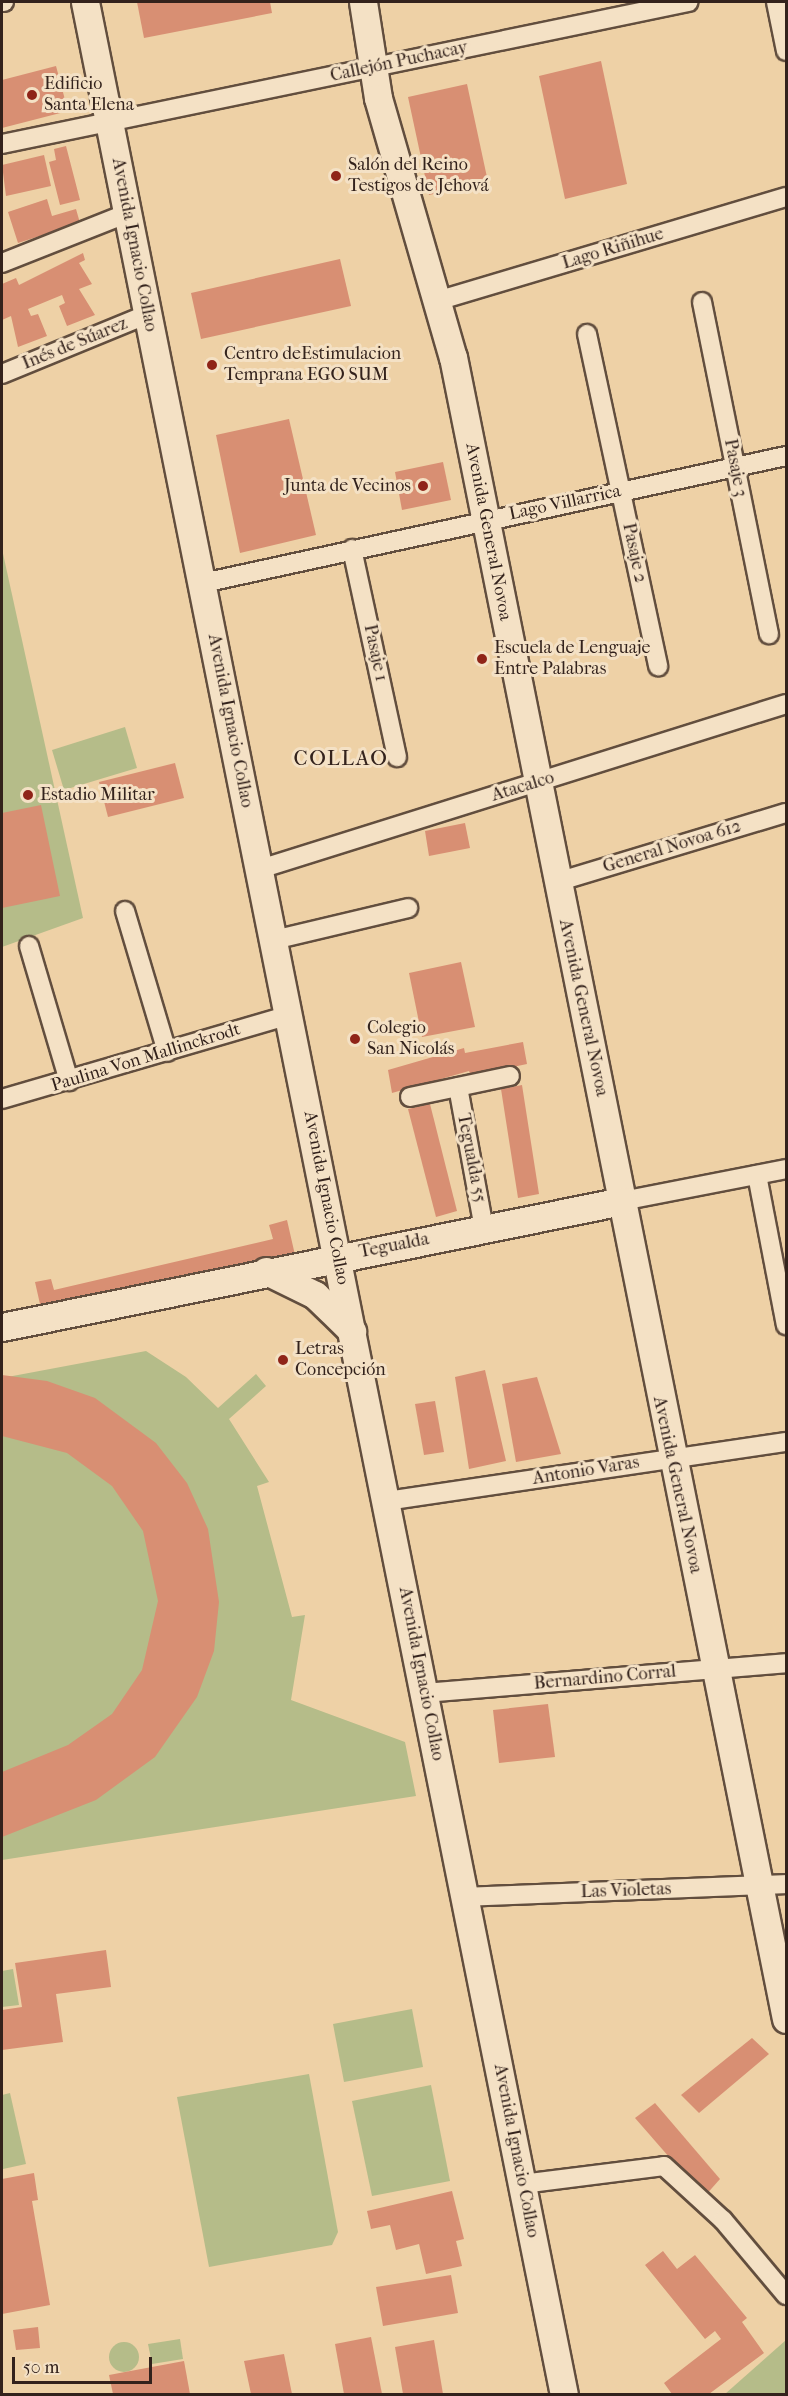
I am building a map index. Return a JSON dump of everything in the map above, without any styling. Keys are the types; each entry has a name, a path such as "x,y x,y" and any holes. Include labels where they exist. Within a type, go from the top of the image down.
{"main road":[{"name":"Avenida Ignacio Collao","path":"85,2 564,2394"},
{"name":"Avenida General Novoa","path":"363,2 372,67 440,300 622,1201 671,1458 716,1669 773,1884 786,2019"},
{"name":"Tegualda","path":"2,1327 266,1271 622,1201"},
{"path":"266,1271 315,1295 353,1332"}],"street":[{"name":"Callejón Puchacay","path":"2,144 688,2"},
{"path":"776,2 786,51"},
{"name":"Lago Riñihue","path":"440,300 786,197"},
{"path":"2,263 128,213"},
{"name":"Pasaje 3","path":"702,302 769,634"},
{"name":"Inés de Súarez","path":"2,374 148,314"},
{"name":"Pasaje 2","path":"587,334 658,666"},
{"name":"Lago Villarrica","path":"203,583 485,519 786,456"},
{"name":"Pasaje 1","path":"352,549 397,757"},
{"name":"Atacalco","path":"260,869 786,704"},
{"name":"General Novoa 612","path":"557,882 786,813"},
{"path":"274,940 408,908"},
{"path":"125,911 167,1052"},
{"path":"29,946 69,1081"},
{"name":"Paulina Von Mallinckrodt","path":"2,1100 289,1015"},
{"path":"410,1097 510,1076"},
{"name":"Tegualda 55","path":"458,1087 484,1228"},
{"name":"Tegualda","path":"622,1201 786,1169"},
{"path":"757,1175 786,1325"},
{"name":"Antonio Varas","path":"386,1501 786,1442"},
{"name":"Bernardino Corral","path":"424,1693 786,1664"},
{"name":"Las Violetas","path":"465,1897 773,1884"},
{"path":"522,2184 664,2166 779,2276 786,2295"}],"green space":[{"name":"Estadio Militar","path":"2,549 83,918 2,947"},
{"path":"125,727 137,768 64,790 52,750"},
{"path":"146,1351 186,1377 218,1408 256,1374 266,1386 229,1419 269,1482 257,1486 292,1617 305,1615 291,1700 405,1742 416,1796 2,1860 2,1378"},
{"path":"13,1969 19,2005 2,2007 2,1971"},
{"path":"412,2009 423,2067 344,2082 333,2024"},
{"path":"309,2074 338,2232 332,2245 209,2267 177,2097"},
{"path":"431,2085 450,2181 372,2196 352,2101"},
{"path":"10,2093 26,2164 3,2169 2,2095"},
{"path":"180,2339 183,2359 152,2364 148,2344"},
{"path":"786,2340 786,2394 725,2394"},
{"path":"124,2342 130,2343 138,2351 138,2363 130,2371 124,2372 118,2371 110,2363 109,2357 110,2351 118,2343"}],"building":[{"path":"137,2 270,2 272,13 144,38"},
{"path":"601,61 627,184 565,199 539,76"},
{"name":"Edificio Santa Elena","path":"56,66 68,111 2,128 2,80"},
{"path":"467,84 488,182 429,195 408,97"},
{"path":"66,146 80,200 60,205 49,162 56,160 54,149"},
{"path":"44,155 51,186 6,196 2,165"},
{"path":"47,199 52,216 76,209 80,223 18,243 8,212"},
{"path":"83,253 85,260 79,263 92,284 79,289 95,315 67,326 59,306 65,303 62,295 28,309 31,316 38,314 47,336 18,347 11,316 2,320 2,284 16,278 19,285"},
{"path":"340,259 351,306 201,339 191,293"},
{"path":"289,419 316,535 240,553 216,435"},
{"name":"Junta de Vecinos","path":"443,462 451,500 402,510 395,472"},
{"path":"175,763 184,798 108,817 99,782"},
{"path":"41,805 60,896 2,908 2,813"},
{"path":"465,823 470,848 429,856 425,831"},
{"path":"461,962 475,1027 422,1037 409,973"},
{"path":"523,1042 527,1064 471,1076 469,1071 392,1093 388,1070 464,1048 465,1053"},
{"path":"522,1085 539,1194 518,1198 501,1089"},
{"path":"430,1104 457,1211 436,1217 408,1109"},
{"path":"287,1220 295,1255 42,1313 35,1282 51,1279 54,1290 273,1239 269,1225"},
{"path":"485,1370 506,1461 469,1469 455,1377"},
{"path":"2,1375 47,1381 95,1398 156,1443 187,1483 208,1529 219,1602 214,1651 197,1697 155,1757 96,1800 2,1837 2,1772 68,1745 112,1714 142,1670 158,1601 143,1531 112,1486 67,1453 2,1436"},
{"path":"537,1377 561,1454 516,1462 502,1384"},
{"path":"435,1401 444,1452 424,1455 415,1404"},
{"path":"548,1704 555,1757 499,1763 493,1710"},
{"path":"106,1950 111,1987 56,1994 63,2042 2,2050 2,2010 22,2007 15,1963"},
{"path":"752,2038 769,2054 699,2113 681,2095"},
{"path":"655,2103 720,2179 704,2197 635,2118"},
{"path":"34,2173 38,2200 32,2201 50,2305 2,2314 2,2179"},
{"path":"452,2191 464,2239 456,2241 462,2266 426,2274 419,2244 396,2250 390,2225 371,2229 367,2211"},
{"path":"663,2251 677,2269 695,2255 747,2318 742,2322 764,2353 709,2394 672,2394 664,2383 721,2339 715,2331 705,2339 645,2265"},
{"path":"451,2275 458,2313 383,2326 376,2287"},
{"path":"38,2327 40,2348 16,2350 13,2330"},
{"path":"371,2337 382,2394 344,2394 335,2344"},
{"path":"434,2340 443,2394 403,2394 395,2347"},
{"path":"284,2354 292,2394 251,2394 244,2361"},
{"path":"184,2361 190,2394 113,2394 109,2375"}],"place":[{"name":"Edificio Santa Elena","path":"32,95"},
{"name":"Salón del Reino Testigos de Jehová","path":"336,176"},
{"name":"Centro deEstimulacion Temprana EGO SUM","path":"212,365"},
{"name":"Junta de Vecinos","path":"423,486"},
{"name":"Escuela de Lenguaje Entre Palabras","path":"482,659"},
{"name":"Estadio Militar","path":"28,795"},
{"name":"Colegio San Nicolás","path":"355,1039"},
{"name":"Letras Concepción","path":"283,1360"}],"district":[{"name":"COLLAO","path":"341,758"}]}
